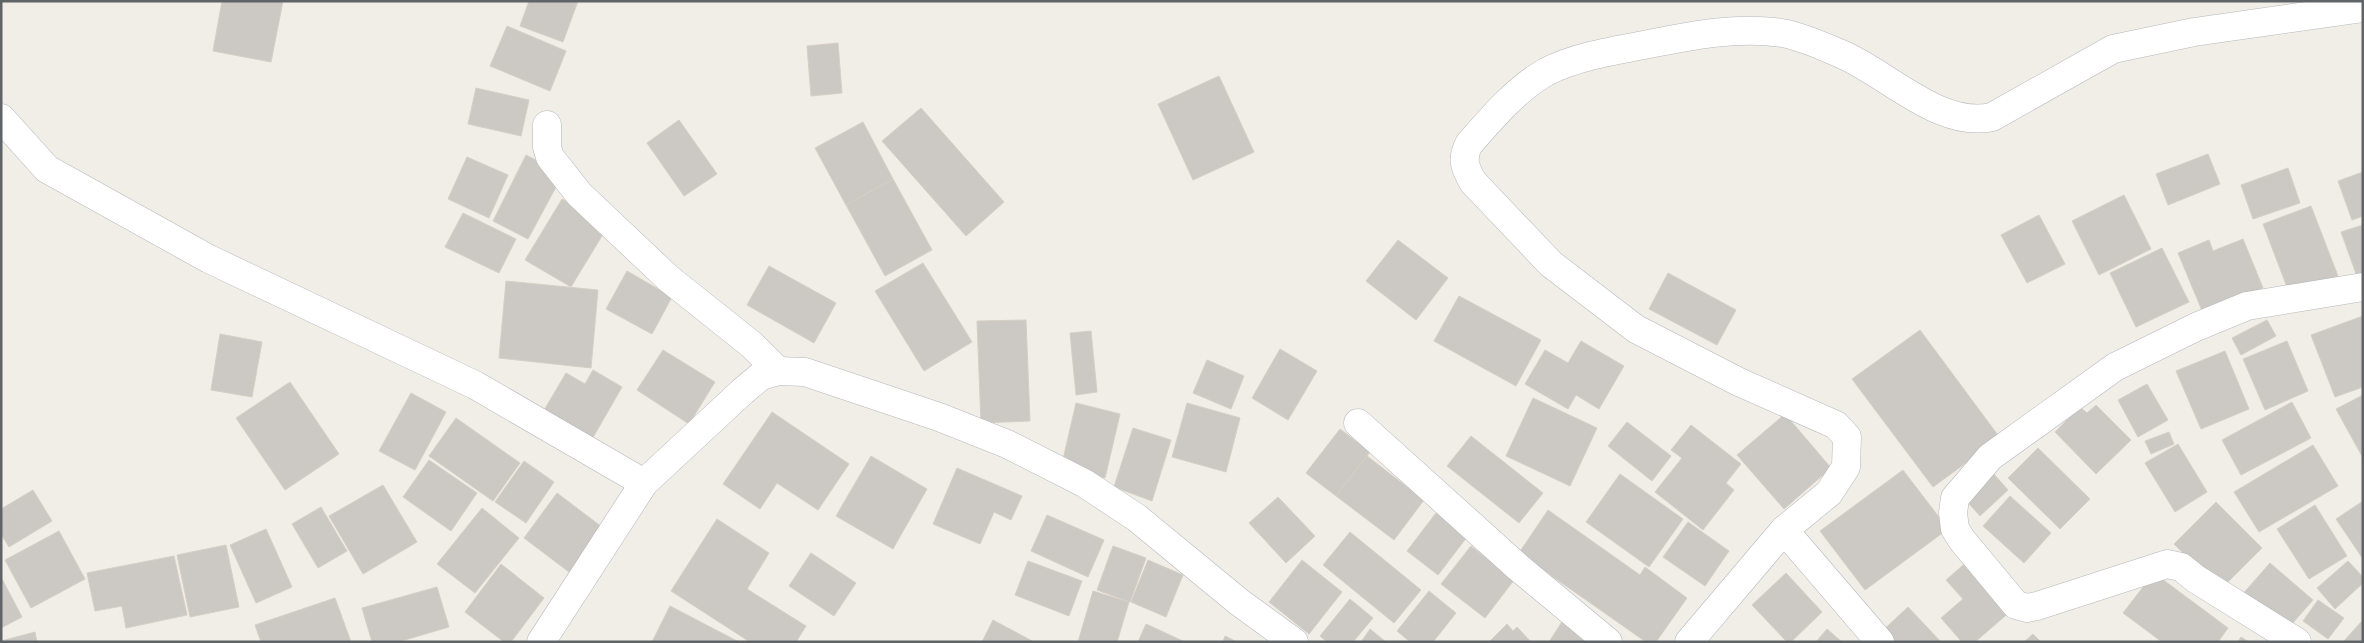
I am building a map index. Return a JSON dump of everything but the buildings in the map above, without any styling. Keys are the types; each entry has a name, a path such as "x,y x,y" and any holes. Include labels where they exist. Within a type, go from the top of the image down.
{"street":[{"path":"1689,642 1784,530 1829,492 1846,467 1847,437 1836,425 1739,382 1636,328 1552,264 1473,182 1464,166 1464,153 1469,144 1516,94 1546,72 1615,50 1708,34 1741,31 1784,33 1841,54 1940,111 1981,119 1992,117 2113,49 2194,32 2363,8"},
{"path":"1,118 47,169 209,259 475,385 644,483"},
{"path":"547,125 547,147 550,157 579,194 668,278 752,346 778,372"},
{"path":"2297,642 2196,580 2181,567 2167,564 2037,606 2027,608 2016,605 1955,529 1953,513 1955,498 1990,457 2115,367 2196,327 2247,306 2363,287"},
{"path":"541,642 644,483 761,376 778,372 805,372 939,417 1007,444 1084,483 1137,518 1239,602 1294,642"},
{"path":"1358,423 1520,568 1608,642"},
{"path":"1784,530 1880,642"}]}
